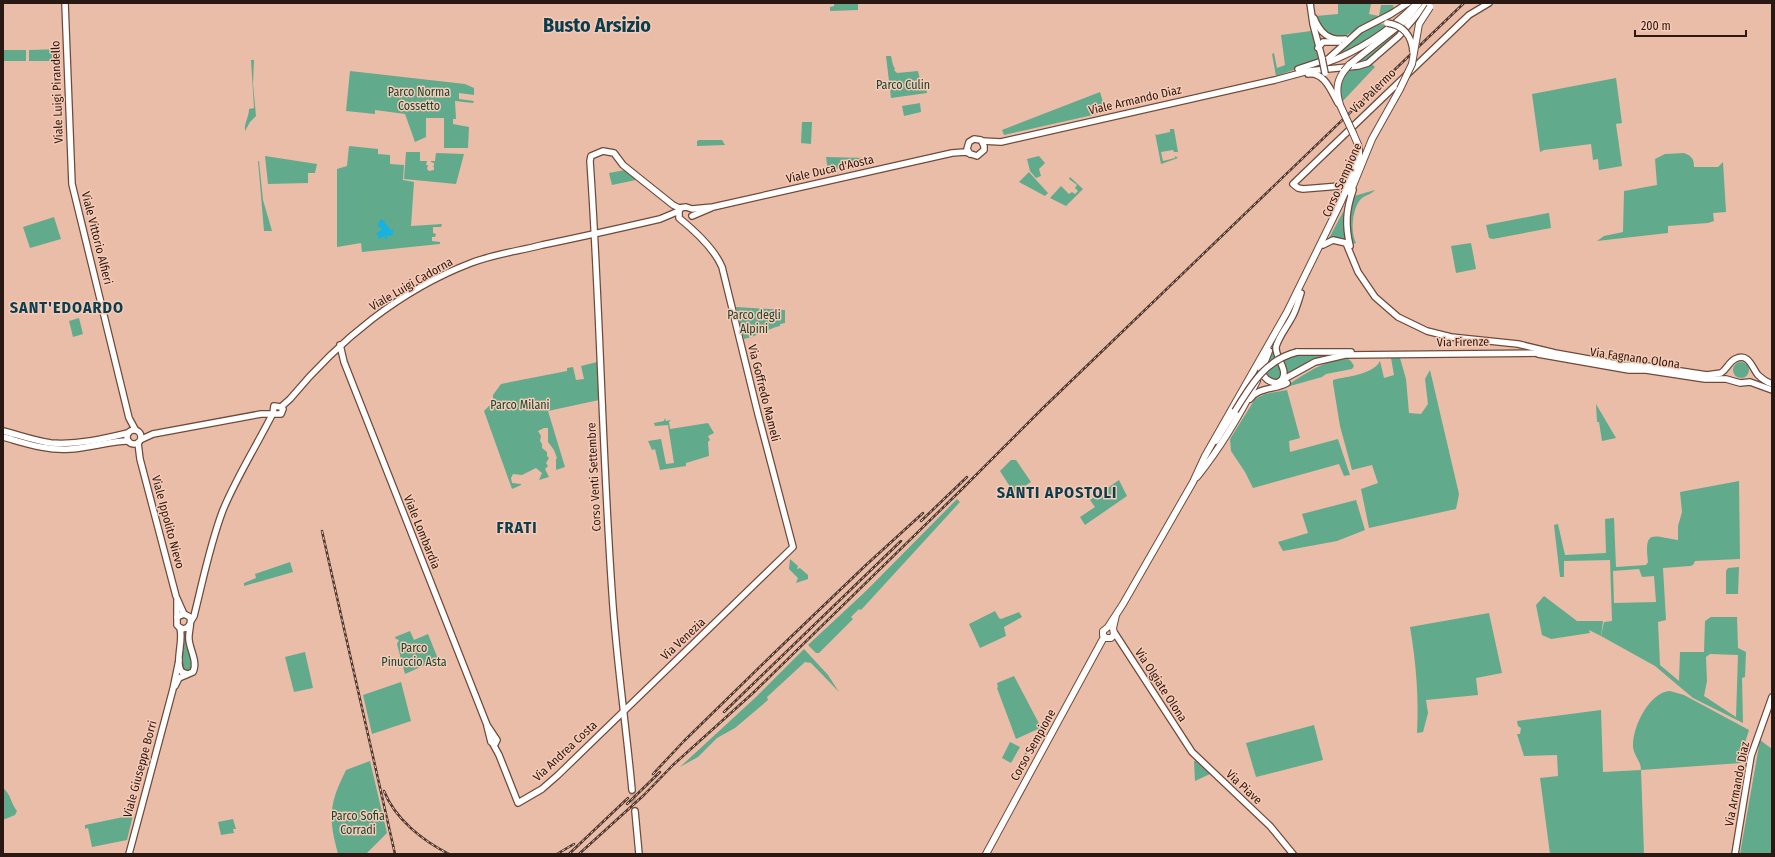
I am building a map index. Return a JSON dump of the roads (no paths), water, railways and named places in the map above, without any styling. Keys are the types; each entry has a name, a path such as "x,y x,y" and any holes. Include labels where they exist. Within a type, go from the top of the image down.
{"main road":[{"name":"Viale Luigi Pirandello","path":"65,3 72,180"},
{"path":"1310,3 1318,48 1330,90"},
{"path":"1274,80 1289,72 1314,65 1328,59 1355,34 1365,27 1391,14 1408,3"},
{"path":"1289,72 1317,66 1348,54 1374,38 1405,15 1418,3"},
{"name":"Corso Sempione","path":"1263,361 1347,188 1359,156 1360,149 1340,105 1337,88 1344,71 1406,20 1418,3"},
{"name":"Via Palermo","path":"1347,188 1340,186 1303,189 1293,184 1469,15 1489,3"},
{"path":"1274,80 1308,71 1358,66 1368,63 1399,36 1430,4"},
{"name":"Corso Sempione","path":"1194,481 1210,446 1263,361 1301,293 1358,174 1372,139 1410,70 1414,56 1419,24 1430,4"},
{"path":"1312,13 1316,24 1324,34 1333,39 1345,39"},
{"path":"1365,27 1387,23 1398,26 1406,32 1411,41 1414,56"},
{"path":"1318,48 1323,42 1338,43 1355,34"},
{"path":"1274,80 1316,74 1321,76 1340,105"},
{"name":"Viale Armando Diaz","path":"984,150 1001,142 1274,80"},
{"path":"974,139 982,141 984,150 979,155 975,156 970,154 967,149 970,141 974,139"},
{"name":"Viale Armando Diaz","path":"982,141 1001,142"},
{"name":"Viale Duca d'Aosta","path":"952,153 968,145"},
{"name":"Corso Venti Settembre","path":"632,790 614,629 606,496 595,233 590,162 593,154 607,151 615,154 628,169 680,214"},
{"name":"Viale Duca d'Aosta","path":"713,207 687,220 680,214 686,207 690,209 713,207 952,153 965,152 970,154"},
{"path":"1352,258 1346,228 1346,216 1358,174"},
{"name":"Viale Vittorio Alfieri","path":"72,180 131,431 136,440"},
{"name":"Via Goffredo Mameli","path":"690,209 691,225 695,232"},
{"path":"595,233 680,214"},
{"name":"Via Goffredo Mameli","path":"680,214 717,258 722,267 766,446 794,544"},
{"name":"Viale Luigi Cadorna","path":"275,412 282,413 282,408 340,345 367,323 398,302 440,277 465,266 489,258 595,233"},
{"path":"1323,245 1332,240 1345,242 1359,275 1368,288 1391,312 1419,328 1451,337 1498,341 1555,353"},
{"path":"1280,382 1284,377 1284,373 1278,357 1277,345 1296,308 1301,293"},
{"name":"Viale Lombardia","path":"340,345 348,374 518,803"},
{"path":"1198,471 1260,373 1276,360 1297,352 1355,352 1371,354"},
{"name":"Via Fagnano Olona","path":"1534,353 1629,370 1646,370 1702,379 1726,379 1740,383 1747,382 1772,390"},
{"name":"Via Firenze","path":"1371,354 1555,353"},
{"name":"Via Fagnano Olona","path":"1555,353 1622,365 1647,366 1709,375 1721,373 1734,359 1741,358 1750,361 1762,378 1772,384"},
{"path":"1263,361 1260,368 1263,375 1271,382 1280,382 1312,363 1337,357 1371,354"},
{"path":"1245,405 1255,393 1283,385 1312,367 1337,357"},
{"path":"1729,365 1729,375 1733,381"},
{"path":"1747,382 1753,375 1754,368"},
{"name":"Corso Sempione","path":"986,854 1100,646 1107,638 1113,636 1112,630 1116,615 1194,481 1221,443 1245,405 1258,378"},
{"path":"3,437 40,447 60,450 79,449 136,440 153,434 275,412"},
{"path":"264,432 275,412"},
{"path":"173,689 178,679 193,672 195,666 189,639 191,622 196,608 213,538 223,510 239,475 275,412"},
{"path":"262,414 265,418 267,426"},
{"path":"3,431 41,441 61,443 83,442 131,431 136,440"},
{"name":"Viale Ippolito Nievo","path":"136,440 138,454 176,596 177,617"},
{"name":"Via Venezia","path":"624,711 793,548 794,544"},
{"name":"Viale Ippolito Nievo","path":"176,596 186,614"},
{"path":"191,622 187,628 180,628 176,623 177,617 192,611 198,596"},
{"path":"186,614 190,617 191,622"},
{"name":"Viale Giuseppe Borri","path":"129,854 173,689 182,636 180,628"},
{"name":"Corso Sempione","path":"1107,638 1103,631 1112,630"},
{"name":"Via Olgiate Olona","path":"1112,630 1180,735"},
{"name":"Via Olgiate Olona","path":"1107,638 1116,640 1123,646"},
{"path":"179,660 180,670 187,674"},
{"name":"Via Armando Diaz","path":"1735,854 1752,753 1772,697"},
{"name":"Via Andrea Costa","path":"518,803 548,784 624,711"},
{"name":"Via Piave","path":"1180,735 1194,754 1270,826 1293,854"},
{"path":"635,811 639,854"}],"water":[{"path":"381,219 385,221 391,230 393,230 393,235 386,236 388,238 386,240 384,236 378,240 379,237 376,234 382,229 378,226"}],"tunnel":[{"path":"632,790 635,811"}],"railway":[{"path":"579,854 644,795 673,765 753,693 1043,408 1464,3"},
{"path":"921,521 967,477"},
{"path":"653,774 684,741 772,655 923,513"},
{"path":"322,531 395,854"},
{"path":"724,712 901,541"},
{"path":"627,804 660,772"},
{"path":"384,791 395,811 411,828 429,843 449,854"},
{"path":"569,854 628,798"},
{"path":"557,854 574,844"}],"district":[{"name":"Busto Arsizio","path":"597,25"},
{"name":"SANT'EDOARDO","path":"67,307"},
{"name":"SANTI APOSTOLI","path":"1057,492"},
{"name":"FRATI","path":"517,527"}],"park label":[{"name":"Parco Culin","path":"903,85"},
{"name":"Parco Norma Cossetto","path":"419,99"},
{"name":"Parco degli Alpini","path":"754,322"},
{"name":"Parco Milani","path":"520,405"},
{"name":"Parco Pinuccio Asta","path":"414,655"},
{"name":"Parco Sofia Corradi","path":"358,823"}]}
